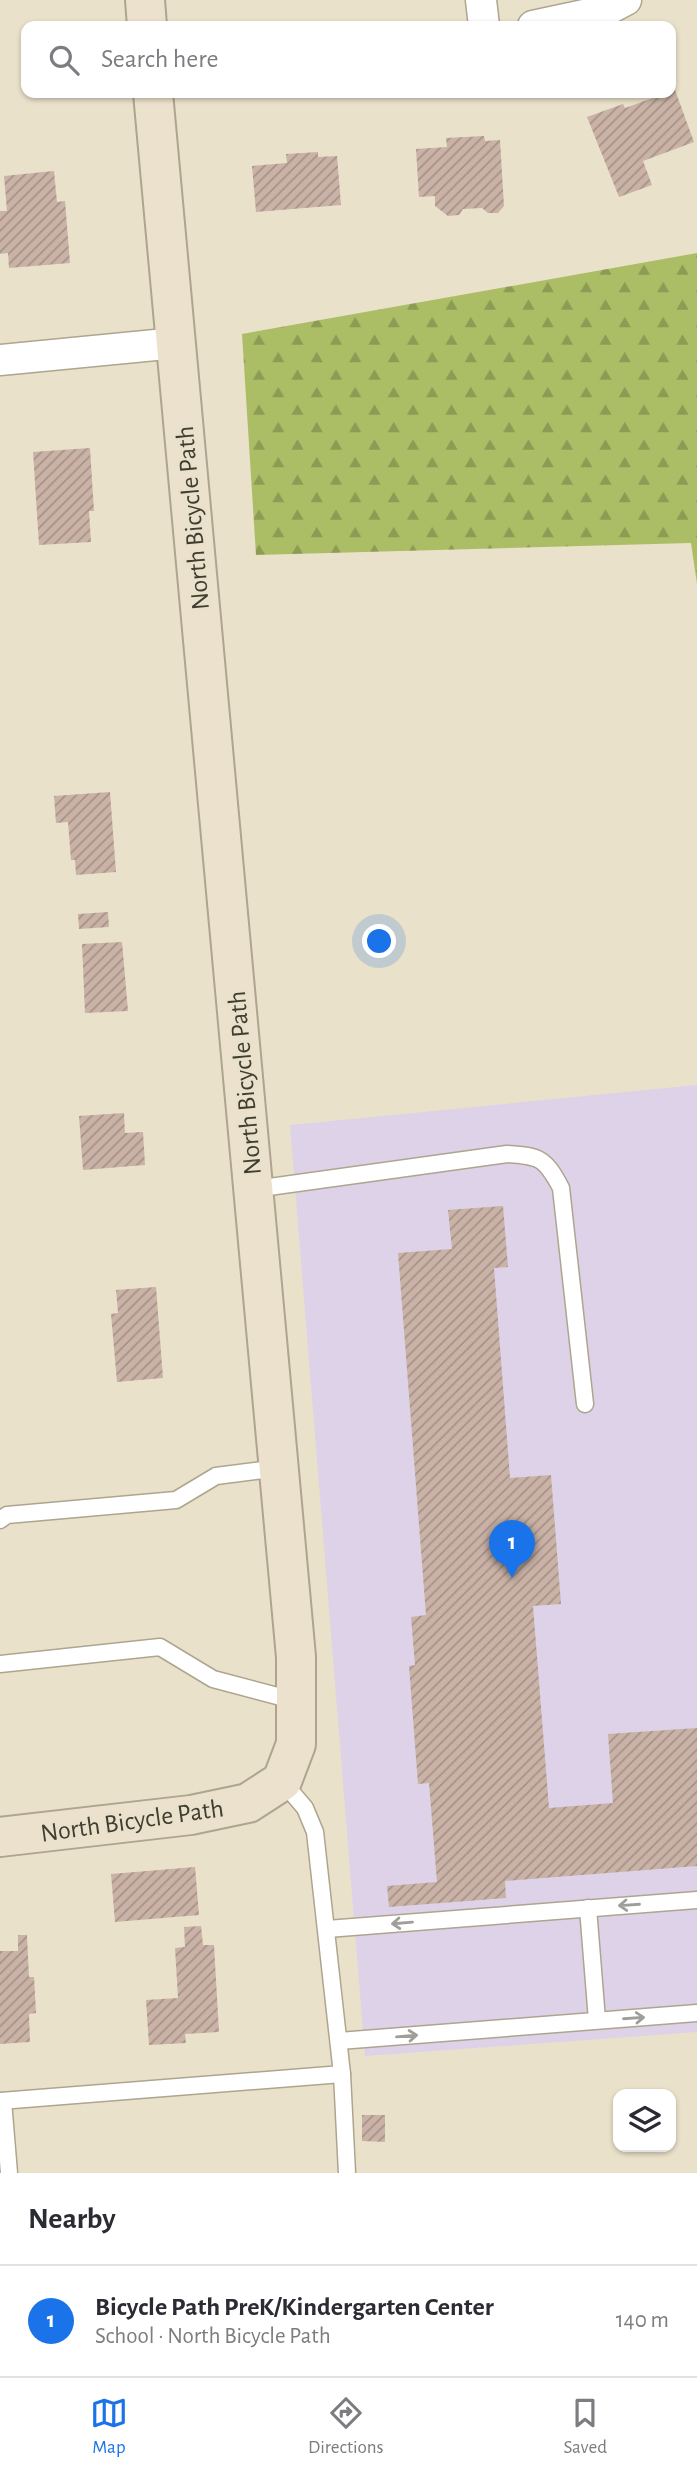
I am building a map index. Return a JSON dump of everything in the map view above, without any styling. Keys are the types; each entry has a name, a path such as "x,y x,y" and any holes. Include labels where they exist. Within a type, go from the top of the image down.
{"street":[{"path":"145,0 147,21"},
{"path":"481,0 483,21"},
{"path":"556,21 607,10 626,0"},
{"name":"North Bicycle Path","path":"0,1837 191,1815 248,1803 282,1781 296,1744 296,1657 153,98"},
{"path":"0,360 176,343"}],"lane":[{"path":"254,1189 507,1154 533,1156 550,1167 561,1188 585,1404"},
{"path":"0,1520 7,1515 176,1500 216,1476 279,1468"},
{"path":"0,1664 160,1647 213,1679 296,1701"},
{"path":"282,1781 306,1808 315,1832 339,2041 348,2173"},
{"path":"327,1929 697,1900"},
{"path":"588,1908 597,2020"},
{"path":"339,2041 697,2013"},
{"path":"9,2173 2,2101 342,2074"}],"shaded area":[{"path":"697,1085 697,2032 365,2056 290,1125"}],"green space":[{"path":"697,253 697,584 691,543 256,555 242,334"}],"building":[{"path":"676,93 694,142 643,161 652,185 619,197 587,117 623,104 625,108 653,98 676,98"},
{"path":"484,136 485,141 500,140 504,206 498,213 488,213 482,208 463,209 459,215 448,216 435,206 435,196 419,197 416,149 447,147 446,138"},
{"path":"318,152 318,157 337,156 341,205 256,212 252,166 287,163 286,154"},
{"path":"54,171 57,202 65,201 70,263 9,268 8,253 0,254 0,211 7,211 4,176"},
{"path":"90,448 94,511 89,511 91,542 39,545 33,452"},
{"path":"110,792 116,872 76,875 75,860 71,860 68,822 56,823 54,796"},
{"path":"108,912 109,927 79,929 78,914"},
{"path":"122,942 128,1011 85,1013 82,944"},
{"path":"124,1113 125,1133 143,1132 145,1165 83,1170 79,1116"},
{"path":"503,1206 508,1267 494,1268 510,1478 551,1475 561,1604 533,1606 549,1808 613,1803 608,1734 697,1728 697,1866 505,1881 506,1898 389,1907 387,1886 437,1882 429,1783 418,1784 409,1666 415,1665 411,1617 426,1615 398,1253 452,1249 448,1210"},
{"path":"156,1287 163,1378 117,1382 111,1314 118,1313 116,1290"},
{"path":"195,1867 199,1915 115,1922 111,1874"},
{"path":"201,1926 203,1945 214,1945 219,2032 185,2034 186,2043 149,2045 146,2000 178,1998 175,1948 185,1947 184,1927"},
{"path":"18,1935 27,1935 29,1977 34,1977 36,2013 29,2014 30,2042 0,2044 0,1951 18,1951"},
{"path":"362,2115 385,2115 385,2142 362,2141"}],"place":[{"name":"Bicycle Path PreK/Kindergarten Center","path":"512,1578"}]}
